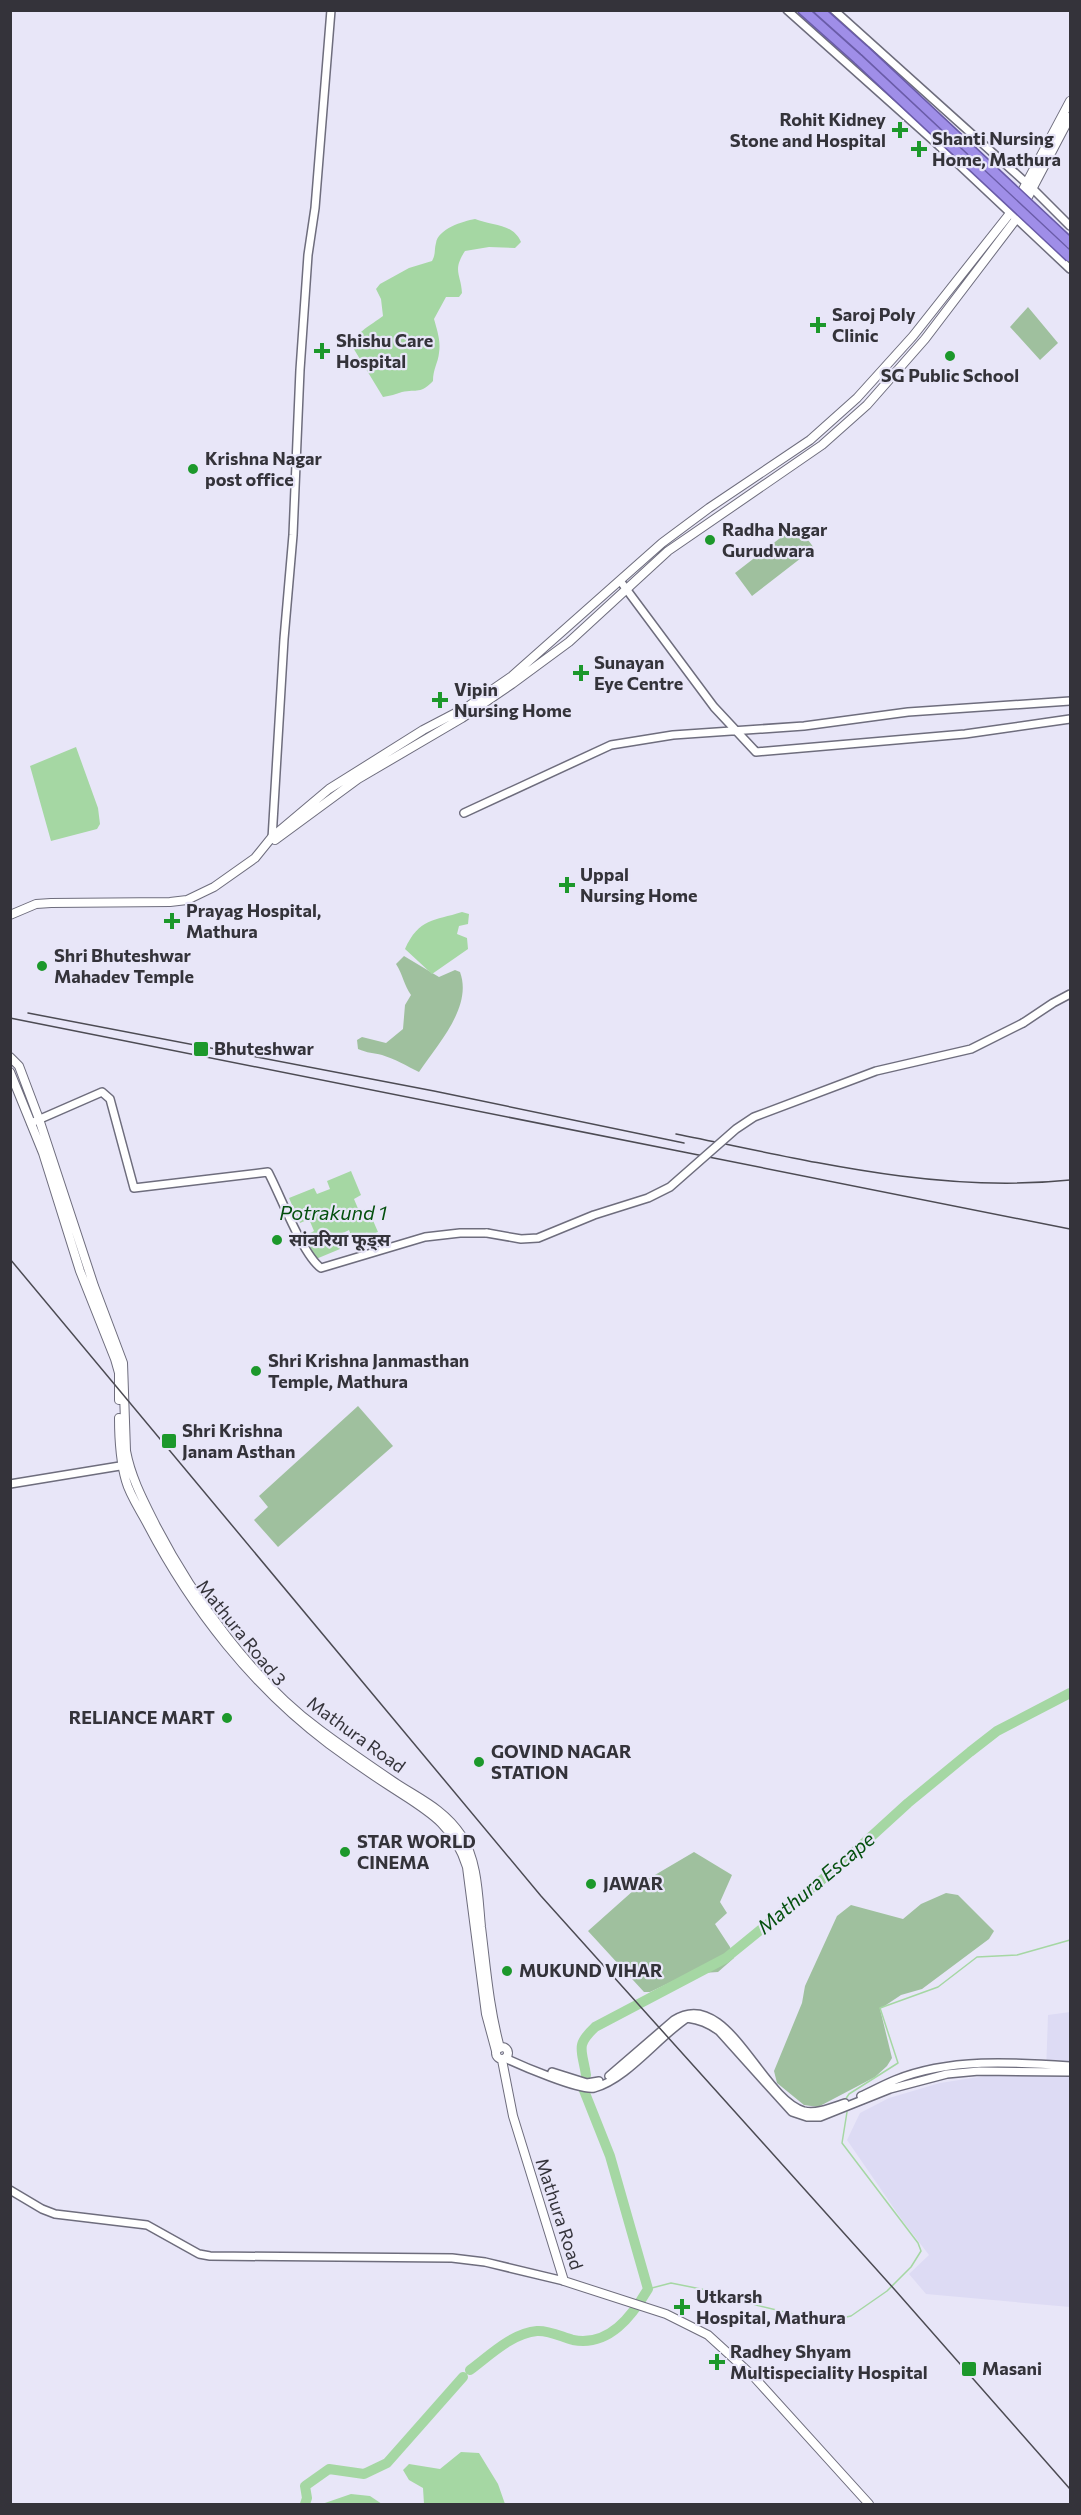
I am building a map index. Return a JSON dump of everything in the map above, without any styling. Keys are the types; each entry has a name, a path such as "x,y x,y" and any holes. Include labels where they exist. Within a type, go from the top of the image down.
{"highway":[{"path":"803,10 862,56 1071,243"},
{"path":"819,10 862,56 1071,257"}],"main road":[{"path":"624,584 687,536 822,445 867,405 925,339 1014,215 1027,184 1071,100"},
{"path":"10,915 36,904 154,903 187,900 214,887 255,858 272,840 358,779 462,718 568,642 682,527 810,440 857,398 913,336 1034,190 1071,117"},
{"path":"10,1058 19,1066 39,1119 94,1286 123,1363 125,1466"},
{"path":"10,1072 43,1153 80,1271 115,1359 125,1466"},
{"name":"Mathura Road 3","path":"125,1466 127,1484 175,1575 200,1610 257,1679 305,1725 397,1791"},
{"name":"Mathura Road","path":"125,1466 178,1568 200,1600 259,1674 319,1729 394,1782 429,1802 459,1832 467,1846 474,1867 483,1967"},
{"name":"Mathura Road","path":"397,1791 426,1809 441,1822 462,1850 467,1867 498,2049 506,2049 505,2058 513,2116 564,2281 649,2308 692,2325 724,2347 754,2377 869,2505"}],"street":[{"path":"272,840 284,639 293,535 300,370 308,255 315,208 331,10"},
{"path":"787,10 1071,269"},
{"path":"834,10 1071,226"},
{"path":"624,584 694,681 756,752 965,734 1071,719"},
{"path":"464,813 611,745 673,735 804,726 908,712 1071,701"},
{"path":"30,1123 102,1092 108,1095 134,1188 268,1172 297,1232 316,1264 321,1268 425,1237 487,1233 521,1239 538,1238 594,1215 648,1198 661,1193 679,1180 736,1129 754,1117 876,1071 971,1048 1023,1023 1071,994"},
{"path":"10,1484 125,1466"},
{"path":"505,2058 587,2083 595,2083 609,2076 674,2020 683,2014 696,2012 708,2016 723,2028 778,2091 792,2103 805,2111 814,2112 846,2102 896,2080 943,2067 975,2064 1071,2066"},
{"path":"505,2058 569,2083 592,2088 627,2068 687,2018 707,2022 719,2031 792,2112 807,2117 820,2117 890,2089 947,2074 979,2071 1071,2072"},
{"path":"10,2190 55,2214 147,2225 199,2254 210,2256 452,2258 485,2262 564,2281"}],"shaded area":[{"path":"1028,307 1058,343 1040,360 1010,327"},
{"path":"797,525 814,548 752,596 735,573"},
{"path":"404,956 439,977 455,970 460,972 463,985 462,999 451,1025 419,1072 382,1055 358,1049 357,1040 362,1037 386,1043 403,1029 405,1005 411,995 396,964"},
{"path":"358,1406 393,1446 278,1547 254,1520 268,1507 259,1496"},
{"path":"694,1852 732,1875 720,1902 727,1913 715,1924 730,1947 734,1958 718,1972 688,1974 650,1992 644,1992 588,1931 643,1882"},
{"path":"946,1893 958,1895 994,1931 989,1939 922,1989 901,1995 880,2009 892,2058 875,2077 818,2107 804,2105 777,2083 774,2071 802,2003 805,1986 837,1916 851,1905 903,1919 921,1904"},
{"path":"1070,2012 1070,2307 926,2294 909,2274 929,2255 847,2140 860,2113 889,2098 940,2083 998,2074 1046,2073 1048,2015"}],"water":[{"path":"475,219 513,231 521,242 515,248 489,247 465,251 458,268 462,293 459,297 446,297 434,319 439,349 433,381 422,389 383,397 352,346 361,332 383,316 381,299 376,289 380,284 409,268 432,261 436,243 441,234 458,224"},
{"path":"76,747 98,808 100,824 97,829 51,841 30,766"},
{"path":"462,912 469,914 468,924 459,926 457,934 467,938 468,949 432,974 405,949 416,931 428,922"},
{"name":"Potrakund 1","path":"351,1171 361,1195 354,1199 359,1211 368,1209 378,1232 354,1243 349,1230 335,1237 340,1249 316,1259 305,1236 314,1231 309,1219 300,1223 289,1198 314,1188 317,1194 330,1189 327,1181"},
{"path":"461,2452 479,2453 498,2484 505,2504 424,2504 423,2488 409,2480 403,2470 409,2464 440,2469"},
{"path":"351,2494 370,2496 382,2504 322,2504"}],"waterway":[{"name":"Mathura Escape","path":"586,2075 582,2044 595,2027 726,1958 840,1865 908,1803 997,1731 1070,1693"},
{"path":"845,2100 849,2094 898,2063 880,2008 938,1987 977,1957 1017,1955 1070,1940"},
{"name":"Mathura Escape","path":"470,2370 501,2346 528,2333 546,2332 573,2340 598,2339 627,2319 648,2289 610,2156 583,2088"},
{"path":"648,2289 671,2283 721,2293 793,2314 837,2319 851,2316 887,2291 911,2267 921,2251 918,2243 842,2143 847,2112"},
{"name":"Mathura Escape","path":"305,2504 307,2498 305,2486 329,2469 364,2474 387,2463 463,2377"}],"railway":[{"path":"28,1013 434,1091 684,1143"},
{"path":"10,1018 1070,1229"},
{"path":"676,1134 823,1164 921,1178 1020,1183 1070,1180"},
{"path":"10,1259 541,1896 895,2290 1070,2489"}],"place":[{"name":"Rohit Kidney Stone and Hospital","path":"900,130"},
{"name":"Shanti Nursing Home, Mathura","path":"919,149"},
{"name":"Saroj Poly Clinic","path":"818,325"},
{"name":"Shishu Care Hospital","path":"322,351"},
{"name":"SG Public School","path":"950,356"},
{"name":"Krishna Nagar post office","path":"193,469"},
{"name":"Radha Nagar Gurudwara","path":"710,540"},
{"name":"Sunayan Eye Centre","path":"581,673"},
{"name":"Vipin Nursing Home","path":"440,700"},
{"name":"Uppal Nursing Home","path":"567,885"},
{"name":"Prayag Hospital, Mathura","path":"172,921"},
{"name":"Shri Bhuteshwar Mahadev Temple","path":"42,966"},
{"name":"Bhuteshwar","path":"201,1049"},
{"name":"सांवरिया फूड्स","path":"277,1240"},
{"name":"Shri Krishna Janmasthan Temple, Mathura","path":"256,1371"},
{"name":"Shri Krishna Janam Asthan","path":"169,1441"},
{"name":"RELIANCE MART","path":"227,1718"},
{"name":"GOVIND NAGAR STATION","path":"479,1762"},
{"name":"STAR WORLD CINEMA","path":"345,1852"},
{"name":"JAWAR","path":"591,1884"},
{"name":"MUKUND VIHAR","path":"507,1971"},
{"name":"Utkarsh Hospital, Mathura","path":"682,2307"},
{"name":"Radhey Shyam Multispeciality Hospital","path":"717,2362"},
{"name":"Masani","path":"969,2369"}]}
